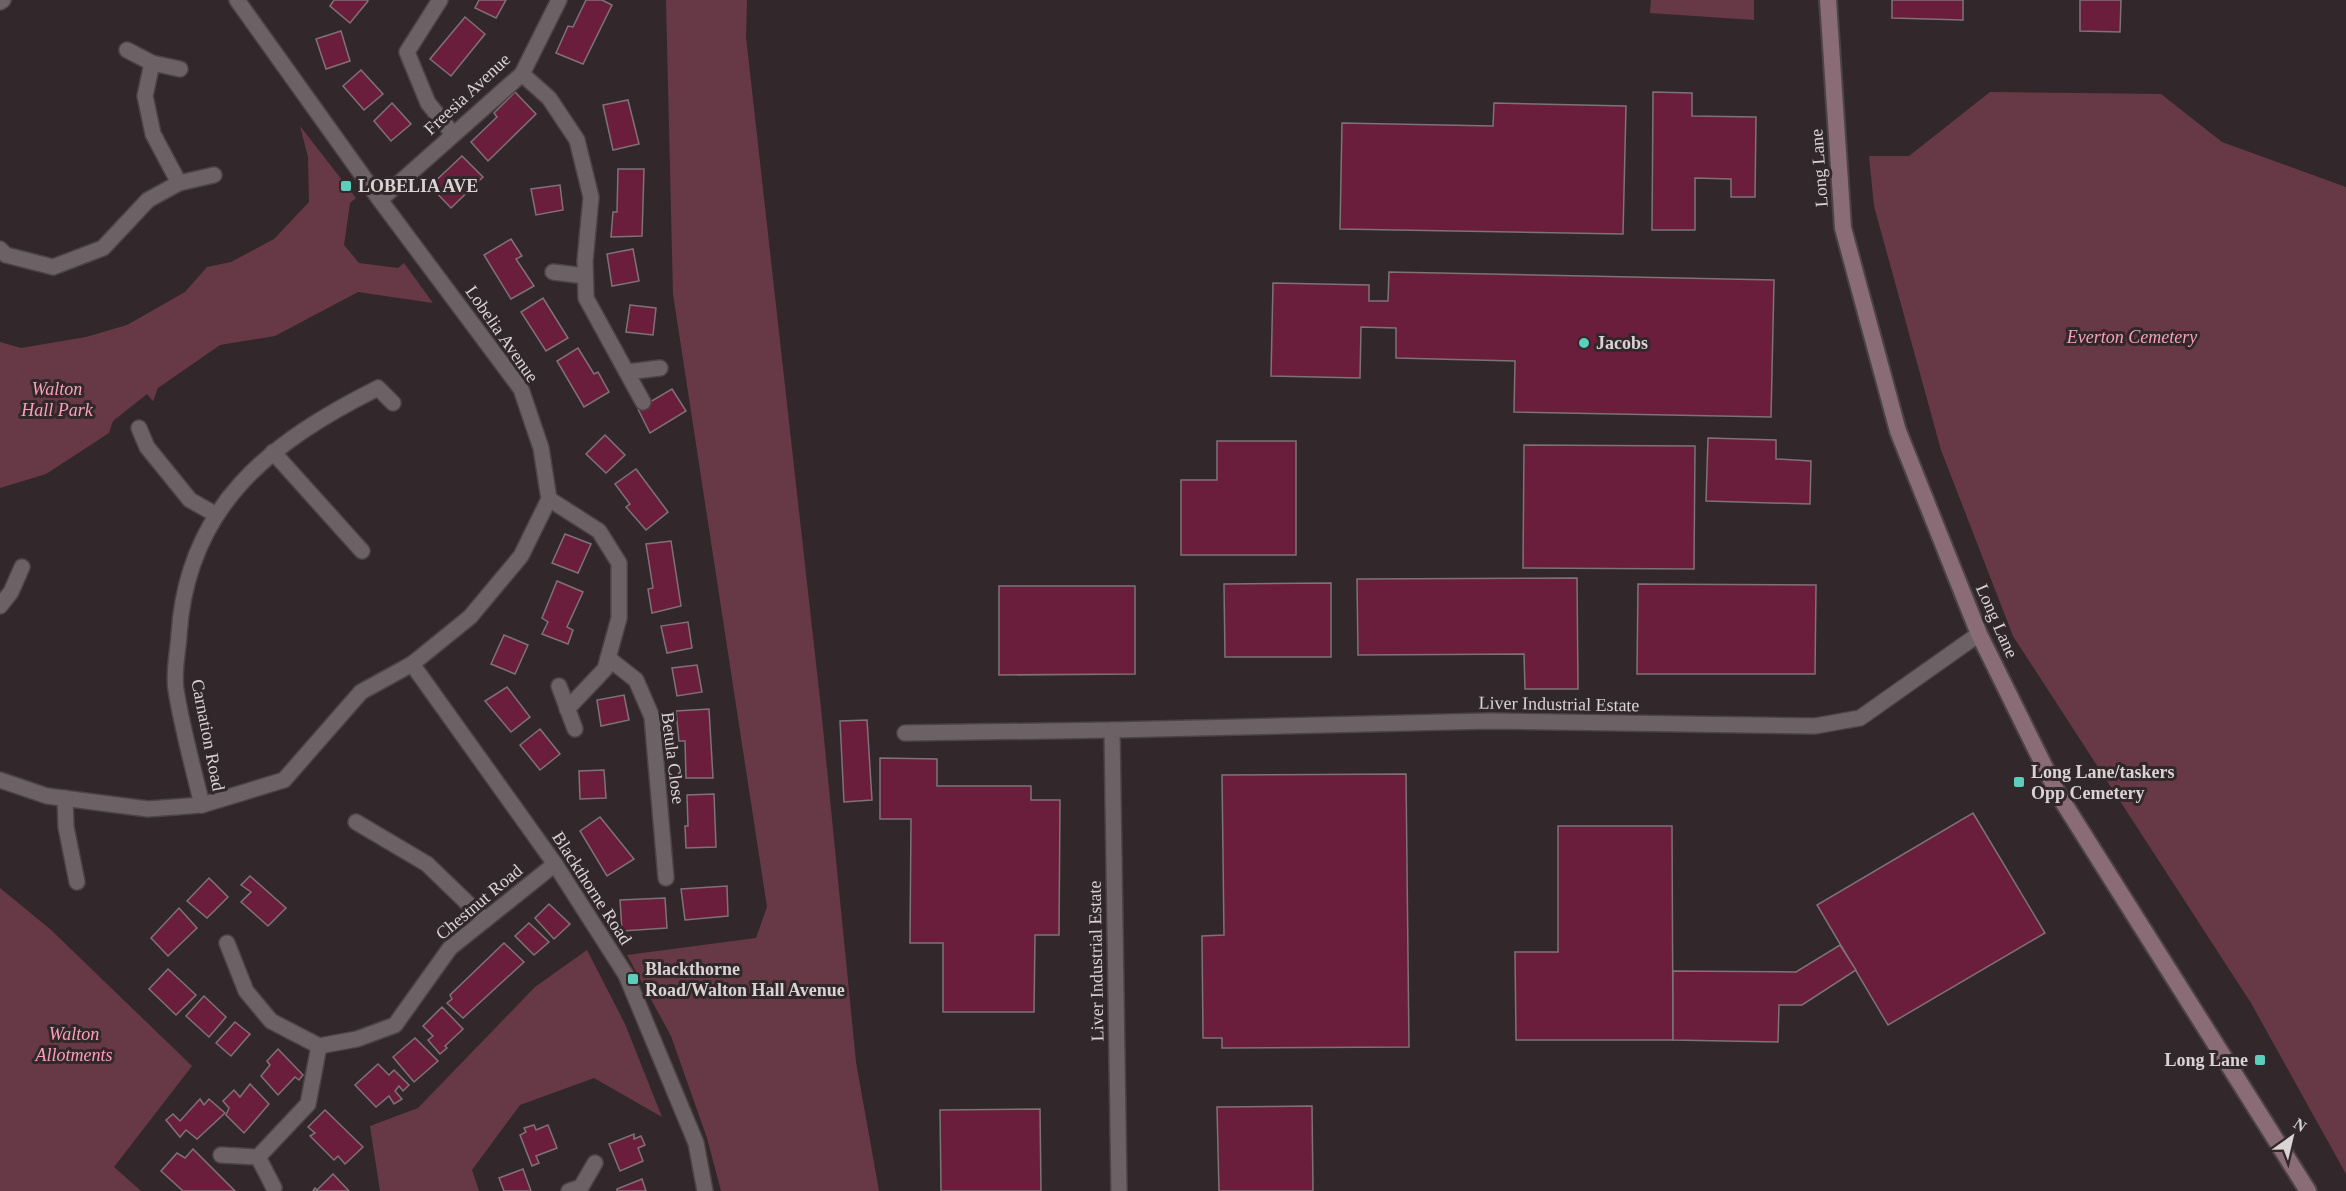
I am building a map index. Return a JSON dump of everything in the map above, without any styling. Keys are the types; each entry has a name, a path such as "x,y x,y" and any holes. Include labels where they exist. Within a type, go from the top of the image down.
{"main road":[{"name":"Long Lane","path":"1828,0 1843,228 1898,431 1979,634 2058,794 2308,1191"}],"street":[{"name":"Lobelia Avenue","path":"237,0 380,200 521,389 541,448 549,499"},
{"path":"440,0 407,52 428,103 453,134"},
{"name":"Freesia Avenue","path":"380,200 522,74 559,0"},
{"path":"127,50 152,63 180,69"},
{"path":"152,63 145,96 153,134 179,183"},
{"path":"522,74 549,98 577,140 591,197 585,276 586,298 643,402"},
{"path":"0,249 6,255 53,267 103,248 148,200 179,183 214,175"},
{"path":"553,272 585,276"},
{"path":"627,372 660,368"},
{"name":"Carnation Road","path":"201,805 175,687 181,606 196,555 215,514 244,477 273,452 336,409 378,388 393,403"},
{"path":"139,428 147,447 190,500 215,514"},
{"path":"273,452 362,551"},
{"path":"0,780 47,796 148,809 201,805 284,780 360,692 412,664 470,617 521,556 549,499 598,531 620,563 619,618 605,669 567,709"},
{"path":"0,606 11,592 22,567"},
{"name":"Liver Industrial Estate","path":"905,733 1490,721 1815,726 1860,718 1979,634"},
{"name":"Betula Close","path":"608,658 636,680 652,717 666,878"},
{"name":"Blackthorne Road","path":"412,664 555,864 626,975 696,1143 705,1191"},
{"path":"559,686 575,729"},
{"name":"Liver Industrial Estate","path":"1112,730 1119,1191"},
{"path":"65,798 66,826 77,882"},
{"path":"356,822 426,864 485,920"},
{"name":"Chestnut Road","path":"319,1046 357,1039 395,1025 450,948 555,864"},
{"path":"221,1155 258,1157 308,1104 319,1046 270,1021 246,991 227,943"},
{"path":"258,1157 274,1188"},
{"path":"577,1190 595,1163"}],"green space":[{"path":"666,0 747,0 746,37 821,708 856,1062 879,1191 721,1191 707,1138 671,1036 627,955 756,938 767,907 673,294"},
{"path":"1651,0 1754,0 1754,20 1650,13"},
{"name":"Everton Cemetery","path":"1990,92 2161,94 2222,142 2346,187 2346,1174 2251,1003 2013,636 1941,450 1874,206 1869,156 1909,156"},
{"name":"Walton Hall Park","path":"300,126 356,198 350,203 344,245 359,263 398,268 404,263 433,303 358,292 275,336 220,345 158,388 153,401 147,394 113,421 109,433 46,474 0,488 0,342 21,348 86,337 127,325 185,292 207,267 231,262 274,239 309,202 308,157"},
{"name":"Walton Allotments","path":"0,888 50,929 192,1066 114,1167 141,1191 0,1191"},
{"path":"587,950 625,1024 662,1117 594,1078 520,1105 472,1170 479,1191 380,1191 370,1126 418,1108 535,987"}],"building":[{"path":"334,0 368,1 350,23 330,6"},
{"path":"479,0 506,0 496,18 475,8"},
{"path":"586,0 602,0 612,5 583,64 556,53 568,26 573,27"},
{"path":"1892,0 1963,0 1963,20 1892,18"},
{"path":"2080,0 2121,0 2120,32 2080,31"},
{"path":"465,17 485,34 451,76 430,59"},
{"path":"341,31 350,61 326,69 316,39"},
{"path":"361,70 383,94 364,110 343,86"},
{"path":"515,92 536,114 488,161 471,142 497,117 494,113"},
{"path":"1653,92 1692,93 1692,116 1756,117 1755,197 1731,197 1731,179 1695,178 1695,230 1652,230"},
{"path":"628,100 639,144 613,150 603,105"},
{"path":"392,103 411,124 391,141 374,121"},
{"path":"1494,103 1626,106 1623,234 1340,229 1342,123 1493,126"},
{"path":"462,156 483,177 451,208 430,186"},
{"path":"618,169 644,169 642,236 611,237 613,212 617,212"},
{"path":"560,185 563,210 536,215 531,189"},
{"path":"511,239 522,256 516,259 534,286 511,299 484,255"},
{"path":"633,249 639,281 612,286 607,254"},
{"name":"Jacobs","path":"1389,272 1774,280 1771,417 1514,412 1515,361 1396,358 1396,328 1361,327 1360,378 1271,376 1273,283 1369,285 1369,301 1388,301"},
{"path":"543,298 568,338 546,351 521,312"},
{"path":"630,305 656,308 653,335 626,332"},
{"path":"578,348 594,374 598,372 609,392 584,407 557,361"},
{"path":"672,389 686,411 650,433 638,409"},
{"path":"605,435 625,455 606,473 586,454"},
{"path":"1708,438 1776,440 1776,459 1811,461 1810,504 1706,501"},
{"path":"1217,441 1296,441 1296,555 1181,555 1181,480 1217,480"},
{"path":"1524,445 1695,446 1694,569 1523,568"},
{"path":"636,469 668,512 646,530 626,507 630,504 615,484"},
{"path":"565,534 591,544 578,573 552,563"},
{"path":"671,541 681,606 652,613 648,589 653,588 646,544"},
{"path":"1577,578 1578,689 1525,689 1524,654 1358,655 1357,579"},
{"path":"557,581 583,592 567,627 573,630 568,644 542,634 548,622 542,618"},
{"path":"1331,583 1331,657 1225,657 1224,584"},
{"path":"1638,584 1816,585 1815,674 1637,674"},
{"path":"999,586 1135,586 1135,674 999,675"},
{"path":"688,622 692,648 667,653 661,626"},
{"path":"504,635 528,645 515,674 491,664"},
{"path":"697,665 702,692 677,696 672,668"},
{"path":"507,687 530,717 511,732 485,701"},
{"path":"624,695 629,720 601,726 597,700"},
{"path":"709,709 713,778 686,778 685,741 679,741 676,711"},
{"path":"867,720 872,800 844,802 840,721"},
{"path":"540,729 560,754 540,770 520,745"},
{"path":"880,758 937,759 937,786 1031,786 1031,800 1060,800 1059,935 1035,935 1034,1012 943,1012 943,943 910,943 911,819 880,819"},
{"path":"604,770 606,798 580,799 579,771"},
{"path":"1406,774 1409,1047 1222,1048 1222,1038 1203,1038 1202,936 1224,935 1222,775"},
{"path":"714,794 716,847 686,848 687,795"},
{"path":"1973,813 2045,933 1888,1025 1817,905"},
{"path":"600,817 634,859 607,876 580,831"},
{"path":"1558,826 1672,826 1673,1040 1516,1040 1515,952 1558,952"},
{"path":"250,876 286,908 268,926 241,902 251,892 241,885"},
{"path":"209,878 228,897 207,918 187,901"},
{"path":"727,886 728,916 685,920 681,889"},
{"path":"665,898 667,928 622,931 620,900"},
{"path":"549,904 570,924 554,939 535,918"},
{"path":"179,908 197,928 168,956 151,938"},
{"path":"529,923 549,942 534,955 515,936"},
{"path":"504,943 524,962 463,1018 447,1003 452,999 450,995"},
{"path":"1840,945 1856,970 1802,1005 1779,1005 1778,1042 1673,1040 1673,971 1796,972"},
{"path":"168,969 196,995 176,1015 149,989"},
{"path":"204,996 226,1017 209,1037 186,1016"},
{"path":"442,1007 463,1029 440,1054 428,1040 433,1036 423,1026"},
{"path":"235,1022 250,1034 231,1056 216,1043"},
{"path":"415,1038 438,1061 414,1082 393,1057"},
{"path":"278,1049 303,1075 299,1080 295,1077 278,1095 261,1076 270,1065 267,1061"},
{"path":"378,1064 389,1075 394,1070 409,1085 403,1091 399,1086 395,1091 402,1099 394,1104 389,1096 376,1107 355,1085"},
{"path":"250,1084 269,1104 244,1133 226,1115 229,1108 223,1101 234,1090 240,1097"},
{"path":"200,1099 204,1105 209,1099 225,1113 197,1139 186,1130 180,1137 166,1120 173,1114 180,1121"},
{"path":"1312,1106 1313,1191 1219,1191 1217,1107"},
{"path":"1040,1109 1041,1191 941,1191 940,1110"},
{"path":"325,1110 363,1147 345,1164 338,1156 334,1160 310,1136 315,1133 308,1127"},
{"path":"534,1125 536,1130 548,1125 557,1148 536,1156 539,1163 532,1166 520,1135 526,1132 524,1128"},
{"path":"634,1134 634,1139 641,1136 645,1145 638,1148 643,1161 620,1171 609,1144"},
{"path":"193,1149 235,1191 183,1191 161,1171 177,1153 185,1158"},
{"path":"523,1169 531,1191 504,1191 499,1178"},
{"path":"333,1174 349,1191 313,1191 315,1188 317,1190"},
{"path":"642,1179 646,1191 617,1191 617,1189"}],"place":[{"name":"LOBELIA AVE","path":"346,186"},
{"name":"Jacobs","path":"1584,343"},
{"name":"Long Lane/taskers Opp Cemetery","path":"2019,782"},
{"name":"Blackthorne Road/Walton Hall Avenue","path":"633,979"},
{"name":"Long Lane","path":"2260,1060"}]}
